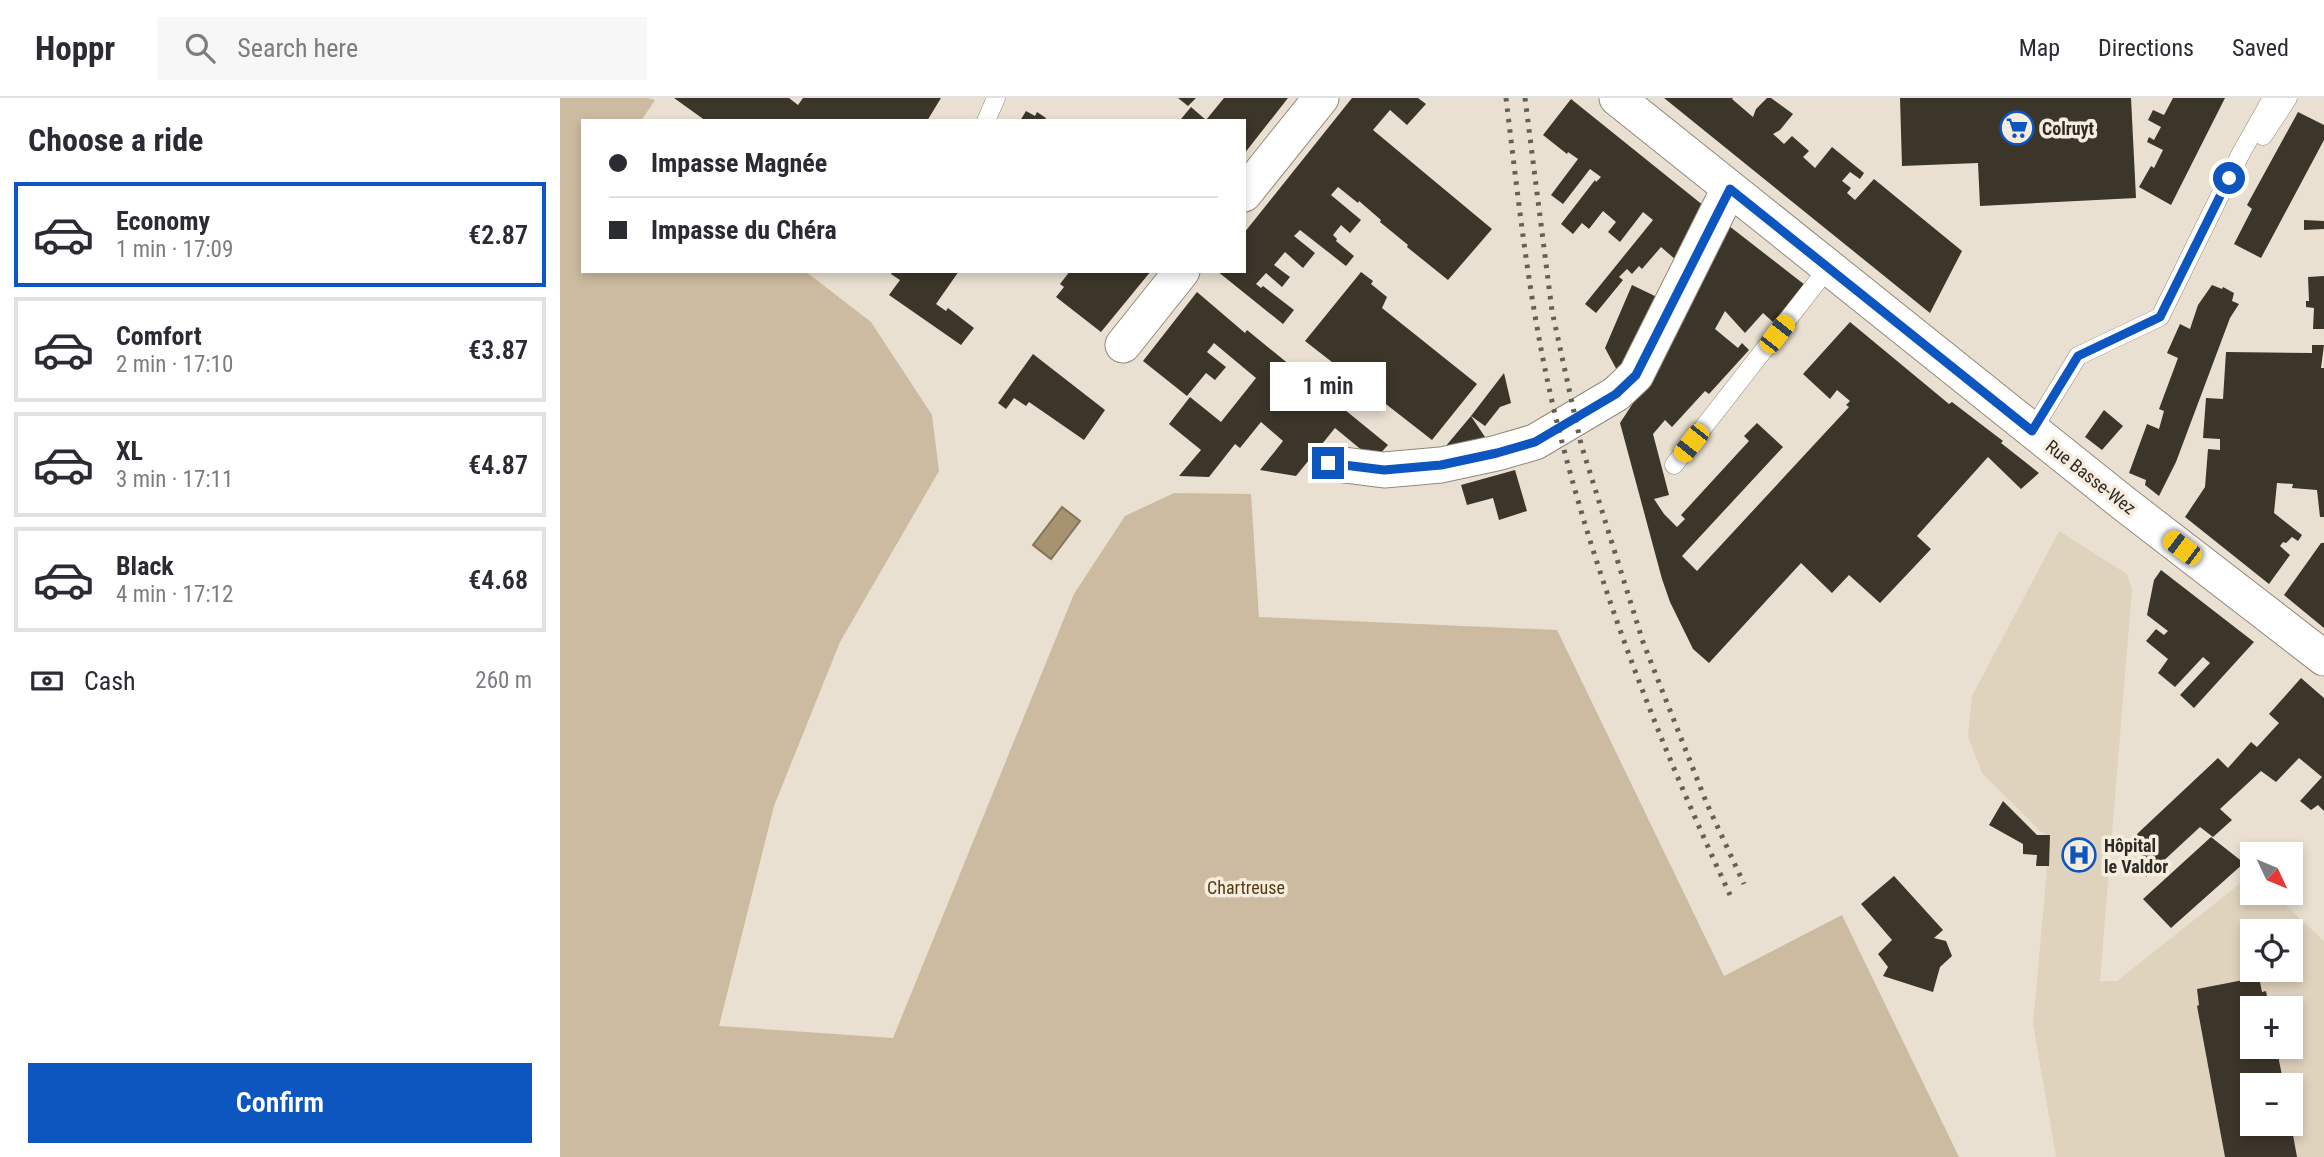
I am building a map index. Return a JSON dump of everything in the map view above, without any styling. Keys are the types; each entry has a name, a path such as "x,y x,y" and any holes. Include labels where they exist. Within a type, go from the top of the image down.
{"street":[{"path":"1246,192 1321,98"},
{"name":"Rue Basse-Wez","path":"1617,98 2032,431 2324,658"},
{"path":"1328,463 1384,470 1441,465 1497,453 1535,442 1616,394 1636,375 1730,189"},
{"path":"1123,345 1180,273"}],"lane":[{"path":"987,119 996,98"},
{"path":"2032,431 2078,356 2160,317 2240,155 2272,98"},
{"path":"2188,288 2245,162 2288,98"},
{"path":"1674,465 1828,268"}],"shaded area":[{"path":"1062,507 1080,521 1051,559 1033,545"},
{"name":"Hôpital le Valdor","path":"2059,531 2127,574 2132,589 2100,981 2117,981 2240,884 2240,905 2286,905 2301,919 2240,919 2240,982 2303,982 2303,921 2324,941 2324,1157 2056,1157 2033,1024 2050,836 2041,832 1982,773 1968,737 1972,696"}],"green space":[{"name":"Chartreuse","path":"560,98 647,98 655,100 642,119 581,119 581,273 808,273 871,322 932,415 939,471 840,642 774,806 719,1026 893,1038 1074,594 1125,516 1174,493 1251,494 1259,617 1557,630 1724,976 1842,915 1959,1157 560,1157"}],"building":[{"path":"674,98 789,98 798,105 803,98 941,98 928,119 703,119"},
{"path":"1178,98 1196,98 1188,106"},
{"path":"1224,98 1288,98 1246,151 1246,119 1207,119"},
{"path":"1352,98 1418,98 1426,104 1407,125 1390,110 1373,130 1492,229 1448,280 1407,247 1408,245 1359,201 1358,203 1338,187 1331,195 1361,220 1350,233 1341,225 1333,235 1336,241 1354,256 1346,266 1300,230 1294,236 1315,253 1303,268 1285,252 1274,265 1290,277 1282,287 1266,273 1256,284 1261,288 1263,286 1294,310 1283,324 1219,273 1246,273 1246,230"},
{"path":"1664,98 1733,98 1753,117 1756,109 1767,98 1771,98 1793,114 1780,130 1773,134 1784,144 1792,136 1809,151 1803,157 1815,168 1832,147 1864,173 1860,179 1850,172 1842,181 1851,188 1847,193 1855,200 1874,179 1962,251 1930,313"},
{"name":"Colruyt","path":"1900,98 2131,98 2136,198 1980,206 1978,163 1902,166"},
{"path":"2173,98 2225,98 2171,205 2139,187 2151,166 2154,168 2163,150 2147,142 2149,137 2154,140 2161,127 2148,120 2153,110 2164,115"},
{"path":"1571,99 1704,206 1676,260 1661,247 1642,269 1639,266 1632,274 1627,269 1619,277 1623,280 1596,313 1585,304 1653,220 1643,212 1620,242 1608,232 1616,222 1603,211 1589,229 1582,223 1573,234 1561,224 1595,180 1596,182 1601,177 1590,169 1563,204 1551,195 1578,159 1543,135"},
{"path":"1191,107 1205,119 1181,119"},
{"path":"1026,111 1035,116 1037,112 1046,118 1045,119 1021,119"},
{"path":"2298,112 2324,125 2324,140 2261,258 2234,244 2252,209 2247,205"},
{"path":"2304,220 2324,221 2324,229 2304,230"},
{"path":"1724,222 1805,285 1773,322 1763,313 1745,333 1725,311 1715,329 1738,348 1742,343 1749,350 1709,394 1705,391 1672,427 1665,420 1653,434 1669,495 1654,499 1677,527 1685,519 1681,515 1749,441 1744,436 1757,423 1783,447 1682,556 1697,571 1849,407 1846,405 1850,401 1837,390 1830,399 1803,374 1850,322 1949,404 1952,402 2003,441 2001,443 2039,473 2021,489 1988,457 1917,536 1931,549 1880,603 1849,575 1832,593 1801,563 1709,663 1693,649 1670,602 1620,423 1637,397"},
{"path":"1361,272 1387,297 1382,308 1477,384 1432,440 1305,341"},
{"path":"958,273 936,304 946,311 948,308 974,328 961,345 889,295 900,280 891,274"},
{"path":"1068,273 1149,273 1101,332 1056,297 1064,287 1060,284"},
{"path":"2324,276 2324,329 2313,329 2314,308 2306,307 2306,301 2309,301 2308,277"},
{"path":"1632,285 1659,298 1619,374 1605,348"},
{"path":"2212,285 2234,293 2232,301 2239,304 2230,318 2176,462 2159,496 2145,485 2146,480 2129,473 2147,424 2159,429 2164,411 2159,409 2178,358 2167,353 2180,324 2190,329 2198,305"},
{"path":"1197,292 1388,445 1378,456 1370,457 1335,428 1296,476 1260,470 1283,441 1261,422 1240,448 1235,444 1209,477 1179,476 1201,450 1169,424 1190,397 1221,422 1256,378 1214,343 1207,352 1226,367 1215,380 1206,373 1187,396 1143,361"},
{"path":"2312,345 2324,345 2321,368 2324,368 2324,517 2320,517 2317,490 2292,488 2293,484 2277,483 2274,513 2302,535 2298,541 2292,537 2280,546 2290,555 2269,584 2185,517 2205,487 2208,449 2220,450 2220,439 2203,438 2206,398 2223,399 2226,352 2312,353"},
{"path":"1033,354 1105,410 1084,440 1029,402 1026,406 1014,398 1006,409 998,403"},
{"path":"1504,373 1511,403 1500,407 1485,426 1471,416"},
{"path":"2104,410 2123,426 2102,450 2085,437"},
{"path":"1471,416 1491,446 1445,447"},
{"path":"1515,470 1527,511 1499,520 1493,498 1467,505 1461,485"},
{"path":"2321,543 2324,543 2324,628 2284,595"},
{"path":"2161,570 2254,642 2194,708 2180,695 2210,663 2203,657 2175,687 2158,673 2168,659 2146,641 2156,629 2164,635 2168,631 2147,615 2154,580"},
{"path":"2301,678 2324,698 2324,811 2318,805 2311,810 2300,801 2322,777 2299,758 2276,782 2261,771 2220,809 2232,820 2213,837 2200,827 2146,877 2137,834 2218,758 2228,768 2251,742 2257,747 2279,723 2269,714"},
{"path":"2003,801 2037,835 2050,835 2049,866 2036,866 2037,855 2023,854 2023,844 1989,825"},
{"path":"2211,837 2240,860 2240,867 2171,928 2143,899"},
{"path":"1894,876 1943,930 1934,938 1946,941 1952,956 1940,967 1933,992 1883,976 1888,967 1878,954 1892,940 1861,904"},
{"path":"2240,981 2260,982 2262,992 2266,991 2267,996 2240,996 2240,1059 2279,1059 2282,1073 2240,1073 2240,1136 2293,1136 2297,1157 2225,1157 2197,1006 2197,989"}],"railway":[{"path":"1506,98 1539,338 1572,480 1631,661 1678,779 1730,895"},
{"path":"1525,98 1552,311 1581,444 1643,642 1707,804 1744,884"}],"place":[{"name":"Colruyt","path":"2017,128"},
{"name":"Hôpital le Valdor","path":"2079,855"}],"route":[{"path":"1328,463 1384,470 1441,465 1497,453 1535,442 1616,394 1636,375 1730,189 2032,431 2078,356 2160,317 2229,178"}]}
